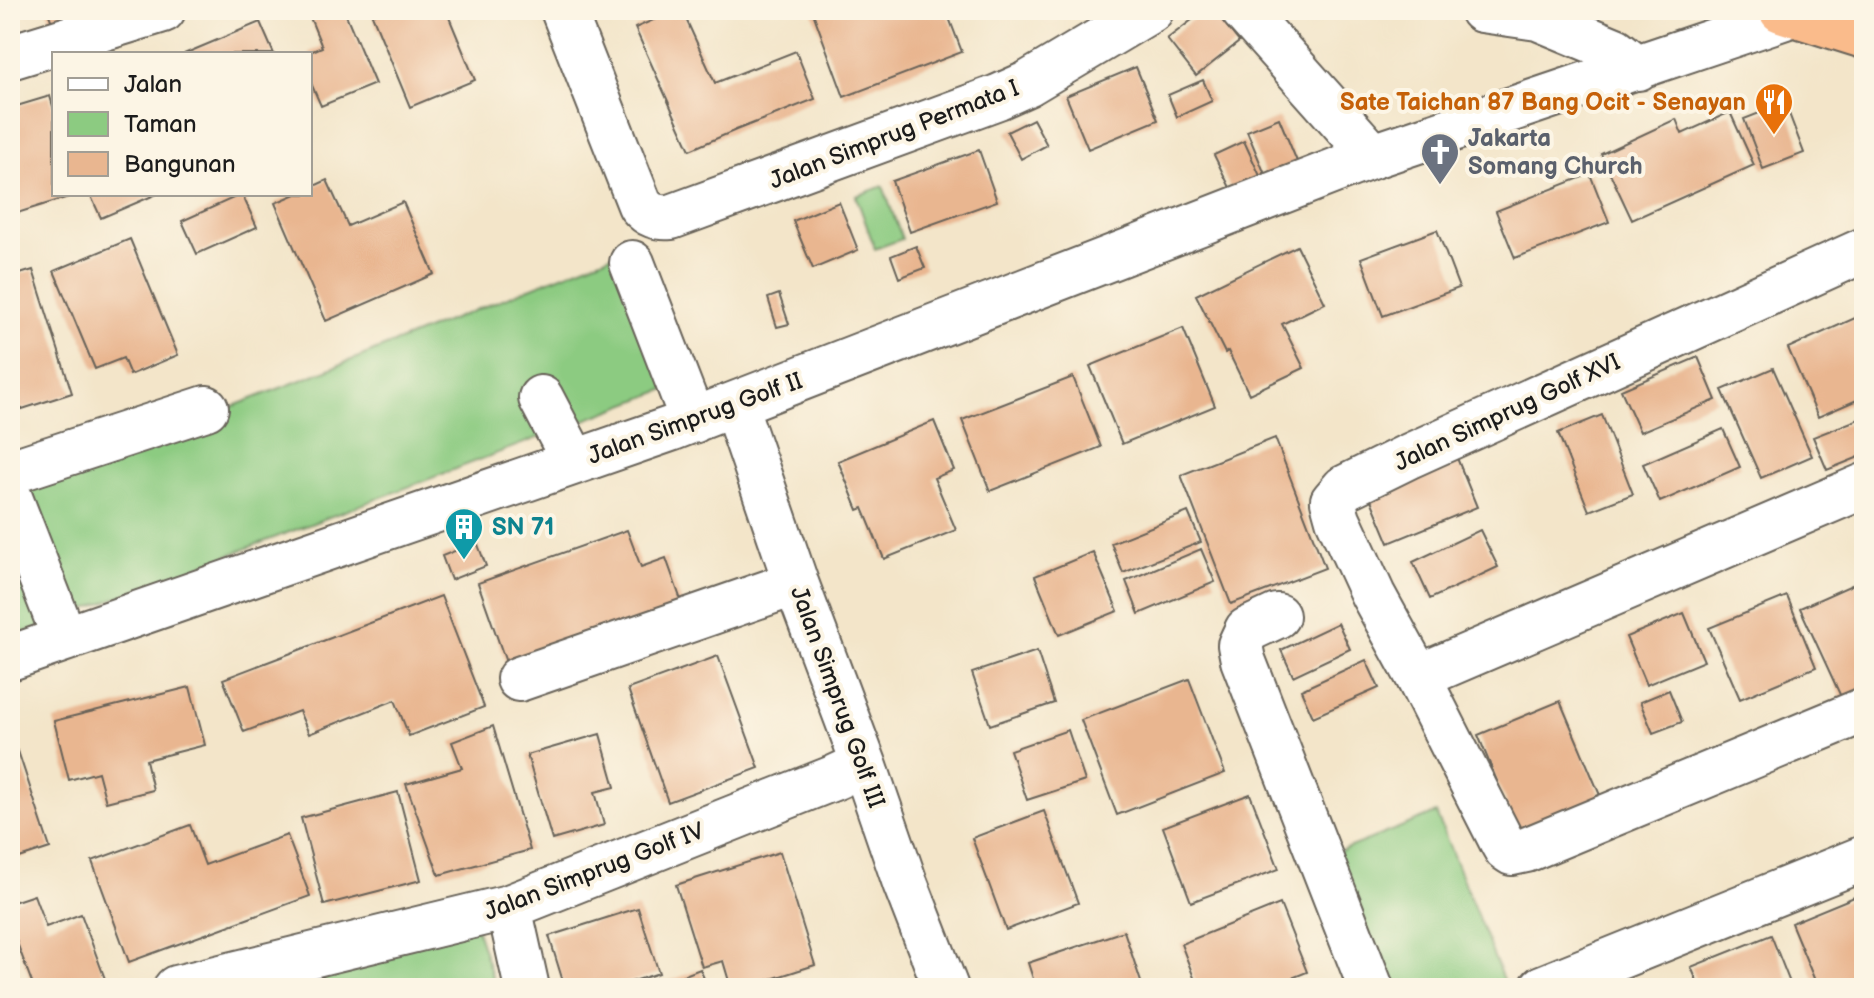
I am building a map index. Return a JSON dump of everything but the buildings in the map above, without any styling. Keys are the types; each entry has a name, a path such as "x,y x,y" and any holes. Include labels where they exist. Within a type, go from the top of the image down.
{"highway":[{"path":"1786,12 1864,36"}],"street":[{"path":"10,57 163,10"},
{"name":"Jalan Simprug Permata I","path":"563,10 640,205 654,216 671,217 998,97 1027,84 1151,10"},
{"path":"1243,10 1373,156"},
{"path":"1482,10 1538,18 1615,50 1638,68"},
{"name":"Jalan Simprug Golf II","path":"10,658 693,421 1373,156 1638,68 1786,12"},
{"name":"Jalan Simprug Golf XVI","path":"1418,677 1373,595 1338,519 1333,501 1344,488 1864,250"},
{"path":"632,263 693,421"},
{"path":"541,398 574,461"},
{"name":"Jalan Simprug Golf III","path":"735,405 796,583 946,988"},
{"path":"10,472 206,408"},
{"path":"1864,486 1418,677 1502,842 1512,853 1526,850 1864,710"},
{"path":"10,498 65,639"},
{"path":"519,679 796,583"},
{"path":"1277,616 1247,630 1240,645 1243,660 1371,988"},
{"name":"Jalan Simprug Golf IV","path":"182,987 509,907 864,764"},
{"path":"1542,988 1864,858"},
{"path":"509,907 527,988"}],"green space":[{"path":"883,186 902,239 875,249 856,196"},
{"path":"641,243 693,379 10,638 10,492 327,370"},
{"path":"1436,813 1504,982 1489,988 1390,988 1335,853"},
{"path":"473,918 496,988 229,988"}],"place":[{"name":"Sate Taichan 87 Bang Ocit - Senayan","path":"1774,136"},
{"name":"Jakarta Somang Church","path":"1440,186"},
{"name":"SN 71","path":"464,561"}]}
